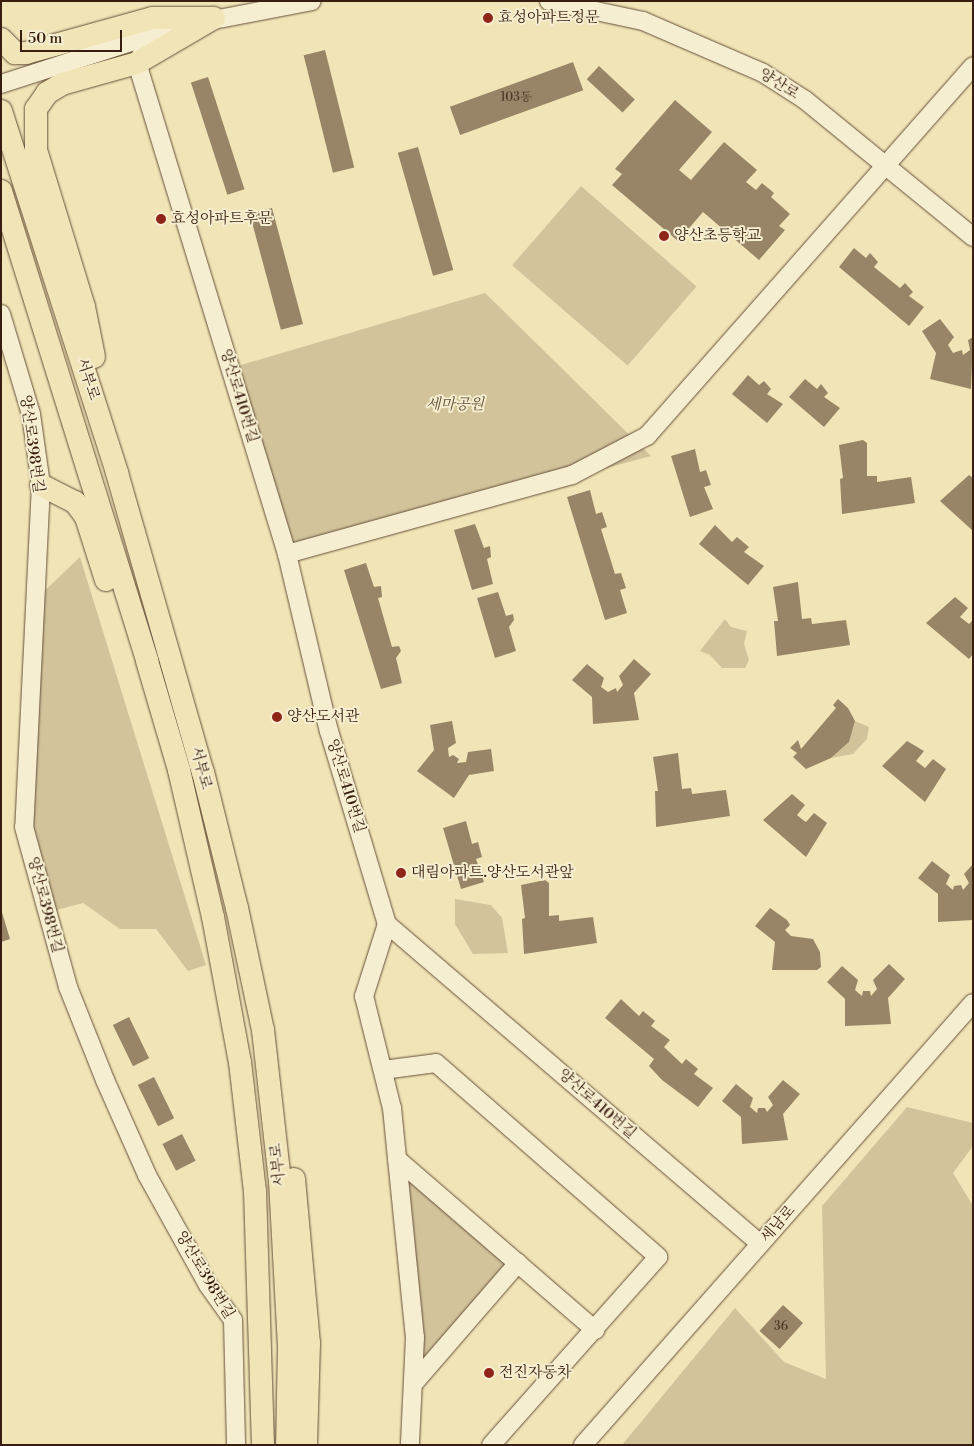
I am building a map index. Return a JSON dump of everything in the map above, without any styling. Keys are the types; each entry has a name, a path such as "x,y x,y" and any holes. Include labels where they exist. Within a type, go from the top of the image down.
{"main road":[{"path":"1,40 16,53 26,53 153,18 214,18"},
{"path":"118,473 84,307 36,150 34,128 36,109 47,93 62,84 137,63 214,18"},
{"name":"서부로","path":"1,112 118,473 203,772 263,1030 280,1181 289,1345 287,1445"},
{"name":"서부로","path":"1,191 147,661 178,770 208,899 240,1062 255,1191 262,1445"},
{"path":"41,485 75,502 86,517 118,619 147,661"},
{"path":"263,1030 284,1092 297,1198 309,1343 306,1445"}],"street":[{"path":"1,84 176,26 312,1"},
{"name":"양산로","path":"548,1 644,21 718,50 805,100 973,237"},
{"path":"137,63 152,35"},
{"name":"양산로410번길","path":"137,63 287,554 329,730 387,924 760,1244"},
{"path":"287,554 572,475 647,436 973,66"},
{"name":"양산로398번길","path":"3,323 31,414 41,485 24,828 68,987 105,1080 147,1175 208,1285 233,1320 236,1445"},
{"path":"387,924 364,996 392,1108 416,1336 410,1445"},
{"name":"세남로","path":"584,1445 973,1003"},
{"path":"383,1070 436,1063 658,1257 596,1330 491,1445"},
{"path":"397,1159 596,1330"},
{"path":"414,1383 518,1263"}],"green space":[{"path":"581,186 696,286 628,366 512,265"},
{"name":"세마공원","path":"485,293 651,456 287,554 231,368"},
{"path":"80,557 206,965 188,971 156,929 120,929 83,903 45,913 24,828 35,600"},
{"path":"725,619 731,627 747,631 744,644 749,660 745,668 722,668 710,655 700,651"},
{"path":"855,721 869,727 867,739 853,754 831,758 849,742"},
{"path":"455,899 491,905 502,918 508,953 473,954 455,924"},
{"path":"907,1107 973,1123 973,1146 953,1173 973,1206 973,1445 622,1445 735,1308 784,1362 826,1379 822,1206"},
{"path":"397,1159 518,1263 414,1383"}],"building":[{"path":"325,50 354,167 333,173 304,55"},
{"path":"573,62 583,90 460,135 450,107"},
{"path":"599,66 635,99 623,113 587,79"},
{"path":"208,77 244,189 227,195 191,83"},
{"path":"675,100 712,132 679,170 691,180 724,142 757,170 746,182 756,190 762,183 774,193 771,197 790,214 779,226 785,230 759,260 703,212 678,241 612,185 622,174 615,169"},
{"path":"418,147 453,270 433,276 398,153"},
{"path":"272,208 303,324 281,330 250,214"},
{"path":"854,248 866,258 870,253 878,262 874,267 900,288 905,283 913,292 909,296 924,307 909,326 839,267"},
{"path":"940,319 954,337 948,345 953,353 962,350 963,355 970,350 968,340 973,337 971,389 930,379 936,353 922,331"},
{"path":"748,375 759,385 764,381 771,389 767,394 783,404 767,423 732,394"},
{"path":"805,379 817,389 821,384 828,393 824,397 840,408 824,427 789,397"},
{"path":"863,440 867,443 867,476 877,476 877,482 911,477 915,503 842,514 840,479 843,478 839,445"},
{"path":"695,449 700,472 706,470 711,485 704,487 713,509 690,517 671,456"},
{"path":"969,475 973,478 973,531 940,501"},
{"path":"590,490 596,514 602,512 607,527 601,529 615,574 621,573 626,588 620,590 627,613 605,620 567,497"},
{"path":"475,524 484,548 490,546 491,557 487,559 493,584 472,590 454,530"},
{"path":"715,525 732,542 737,537 749,547 744,552 764,566 748,585 699,544"},
{"path":"366,563 374,587 381,586 382,597 378,598 392,647 399,646 401,651 396,658 402,683 381,689 344,570"},
{"path":"798,582 802,619 811,618 812,624 846,620 850,645 777,656 774,621 778,621 773,587"},
{"path":"498,592 506,616 513,614 514,620 509,627 516,651 495,658 477,598"},
{"path":"955,597 968,608 960,617 969,624 973,620 973,654 969,659 926,623"},
{"path":"634,659 651,674 634,693 639,720 593,724 592,697 572,680 587,664 604,678 601,687 608,692 616,688 617,692 623,685 619,676"},
{"path":"838,699 848,708 855,721 849,742 831,758 806,769 793,757 797,753 790,748 798,740 801,749 836,708 833,705"},
{"path":"452,721 456,743 448,748 449,757 453,755 459,759 457,763 466,762 468,752 491,749 494,771 469,775 454,798 417,771 434,750 430,725"},
{"path":"907,741 924,751 916,761 925,768 933,759 946,769 925,802 882,766"},
{"path":"678,753 682,789 691,788 692,794 726,790 730,816 656,827 655,791 658,791 653,757"},
{"path":"792,794 805,805 797,815 803,820 806,822 814,813 827,823 806,857 763,820"},
{"path":"466,821 472,844 478,842 482,857 476,859 484,882 461,889 443,828"},
{"path":"932,861 950,875 946,884 953,890 954,886 961,885 963,890 969,883 964,874 973,864 973,920 938,922 938,894 918,878"},
{"path":"545,880 549,883 549,916 559,915 559,921 593,917 597,943 524,954 522,919 525,918 521,885"},
{"path":"770,908 787,920 790,925 785,930 791,936 813,939 820,952 821,967 817,970 772,970 775,942 755,926"},
{"path":"1,909 10,939 1,942"},
{"path":"889,964 905,979 888,998 891,1024 845,1026 845,999 827,982 842,966 858,980 855,990 862,996 863,991 870,991 871,996 877,989 873,980"},
{"path":"621,999 639,1016 643,1011 655,1021 651,1026 670,1040 664,1047 682,1064 686,1059 698,1069 694,1074 713,1088 698,1107 662,1080 649,1066 654,1059 605,1018"},
{"path":"129,1017 149,1058 133,1066 113,1025"},
{"path":"154,1077 174,1118 158,1126 138,1085"},
{"path":"783,1080 800,1094 783,1114 788,1140 742,1144 741,1117 722,1101 736,1084 753,1098 750,1107 757,1113 758,1108 765,1108 767,1112 773,1105 768,1097"},
{"path":"182,1134 196,1161 176,1171 162,1144"},
{"path":"783,1305 803,1323 780,1349 760,1331"}],"place":[{"name":"효성아파트정문","path":"488,18"},
{"name":"효성아파트후문","path":"161,219"},
{"name":"양산초등학교","path":"664,236"},
{"name":"양산도서관","path":"277,717"},
{"name":"대림아파트.양산도서관앞","path":"401,873"},
{"name":"전진자동차","path":"489,1373"}]}
